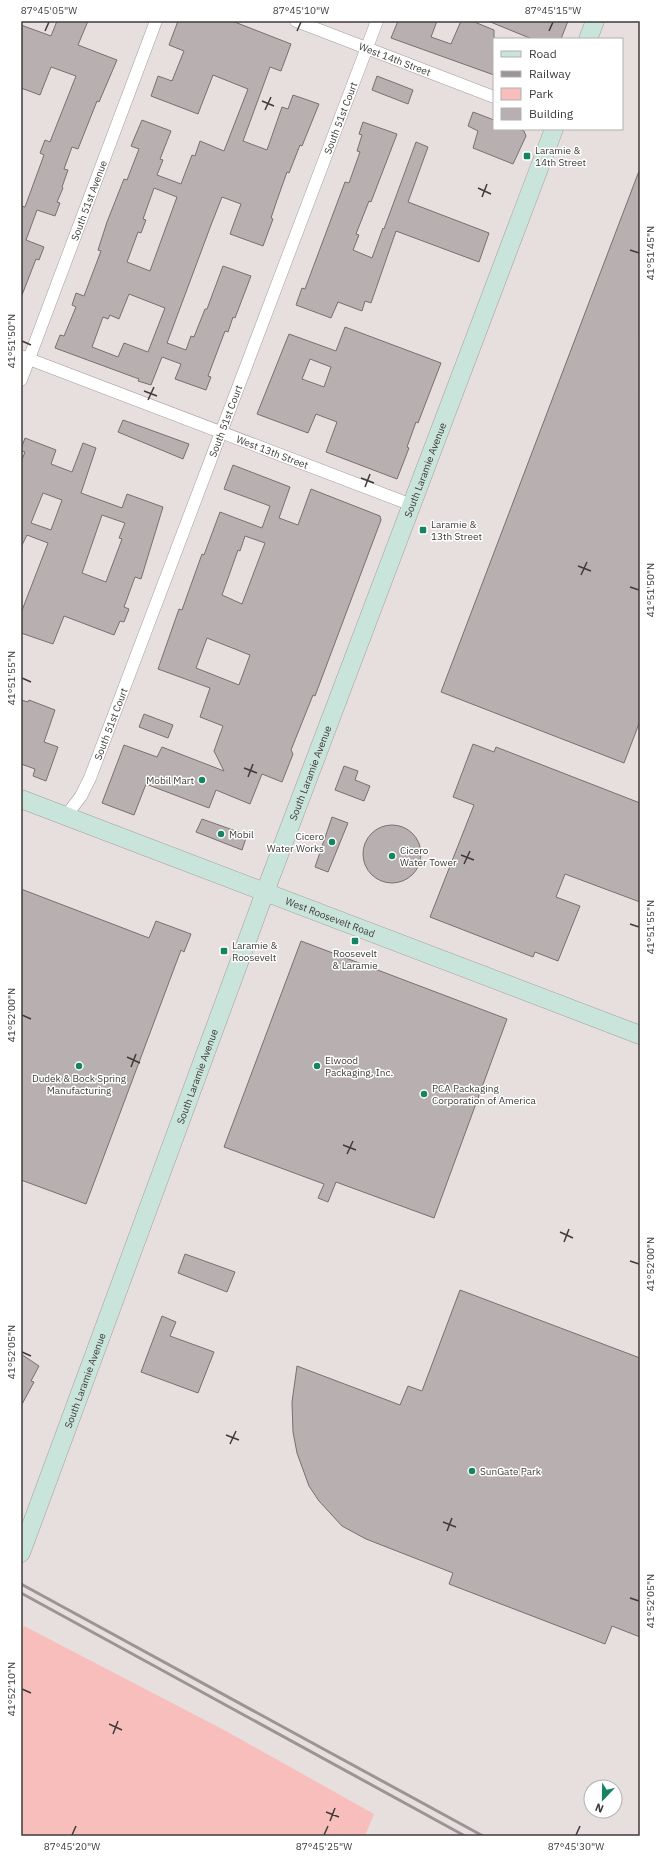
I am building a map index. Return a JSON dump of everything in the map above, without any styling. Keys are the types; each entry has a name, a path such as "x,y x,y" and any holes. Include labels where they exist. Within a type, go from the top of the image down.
{"main road":[{"path":"588,38 595,21"},
{"name":"South Laramie Avenue","path":"21,1553 98,1348 265,892 554,130"},
{"name":"West Roosevelt Road","path":"21,799 640,1035"}],"street":[{"name":"South 51st Avenue","path":"21,380 25,357 156,21"},
{"name":"West 14th Street","path":"296,21 493,97"},
{"name":"South 51st Court","path":"66,816 82,796 90,778 377,21"},
{"name":"West 13th Street","path":"25,357 412,505"}],"green space":[{"path":"24,1626 224,1730 374,1814 365,1836 21,1836 21,1633"}],"building":[{"path":"57,21 88,21 78,45 117,60 99,102 97,101 78,149 72,147 64,169 68,170 57,202 60,203 55,216 37,210 26,240 44,247 39,260 36,259 22,295 21,206 25,207 44,155 40,153 45,140 50,142 76,76 51,67 40,95 21,88 21,25 51,36"},
{"path":"178,21 232,21 291,44 281,71 270,67 243,141 267,150 282,107 288,109 293,95 319,104 302,146 300,145 289,173 287,172 263,246 230,234 241,204 222,197 167,343 186,350 191,336 194,337 205,309 207,309 223,266 251,276 235,318 233,317 228,332 225,331 208,376 211,377 206,390 175,379 181,364 162,357 151,385 138,381 139,379 55,348 60,335 64,336 76,307 72,305 76,293 84,296 101,251 98,250 107,222 124,179 127,180 139,149 131,146 142,120 171,131 160,159 163,160 157,175 181,184 192,155 195,156 200,141 224,151 248,89 213,75 198,114 151,96 158,76 172,81 184,51 169,45","holes":["154,188 177,197 150,271 127,262 138,232 141,233 146,220 143,219","129,294 165,308 148,352 124,343 118,357 92,347 103,317 108,319 110,315 119,319"]},
{"path":"398,21 437,21 431,37 451,44 461,21 472,21 494,30 493,75 391,38"},
{"path":"488,21 568,21 561,38 530,38"},
{"path":"377,76 413,90 408,104 372,90"},
{"path":"473,112 493,120 493,130 524,131 526,136 513,164 473,148 478,131 468,126"},
{"path":"363,122 397,134 371,202 369,201 356,234 359,235 353,250 372,258 416,142 428,147 408,202 489,233 479,262 396,231 371,303 365,301 362,311 338,302 331,318 296,305 302,288 305,289 345,182 349,183 360,152 357,151 362,135 359,134"},
{"path":"639,171 640,721 624,763 441,692"},
{"path":"345,327 441,363 418,423 416,422 407,447 409,448 397,479 326,452 337,422 316,414 308,433 257,414 289,334 336,351","holes":["310,359 331,367 324,387 302,379"]},
{"path":"123,420 189,444 183,459 118,432"},
{"path":"25,438 56,450 51,464 72,472 83,443 96,448 81,493 122,508 127,494 163,507 141,579 135,577 124,607 129,609 124,622 120,621 114,635 64,616 53,644 21,633 21,613 48,543 27,535 21,547 21,462 25,452 21,451","holes":["43,493 62,500 51,530 31,523","102,515 125,523 119,538 122,539 106,582 82,573"]},
{"path":"233,465 290,487 279,518 298,525 311,489 380,516 381,520 315,696 313,695 291,750 293,754 282,782 262,774 250,804 216,790 209,808 146,784 134,815 102,803 124,745 157,757 162,747 224,771 214,751 223,726 200,717 210,688 158,669 179,609 182,610 202,554 204,555 220,512 262,528 270,506 224,489","holes":["245,536 265,543 242,604 222,595 238,550 240,551","207,638 250,655 239,685 196,668"]},
{"path":"21,700 28,702 29,700 55,710 44,742 58,747 46,781 33,776 35,769 21,764"},
{"path":"144,714 173,725 168,738 139,727"},
{"path":"473,744 494,752 496,747 640,803 640,902 565,874 556,897 580,906 558,961 535,952 533,957 430,917 474,805 453,797"},
{"path":"344,766 358,771 355,780 370,786 364,801 335,790"},
{"name":"Cicero Water Works","path":"332,817 348,823 328,872 315,867"},
{"name":"Mobil","path":"202,819 247,835 242,850 196,832"},
{"name":"Cicero Water Tower","path":"392,825 403,827 416,838 419,843 421,854 419,865 408,878 403,881 392,883 381,881 368,870 365,865 363,854 365,843 376,830 381,827"},
{"name":"Dudek & Bock Spring Manufacturing","path":"21,889 149,938 156,921 191,934 184,952 181,950 86,1204 21,1180"},
{"path":"301,941 507,1019 434,1218 336,1182 328,1202 318,1198 324,1184 224,1147"},
{"path":"185,1254 235,1272 227,1292 178,1273"},
{"name":"SunGate Park","path":"460,1290 640,1358 640,1637 612,1626 605,1644 449,1584 453,1573 366,1539 342,1526 319,1501 309,1486 297,1453 293,1432 292,1402 297,1366 400,1405 408,1386 422,1391"},
{"path":"162,1316 176,1322 170,1336 214,1352 198,1393 141,1372"},
{"path":"21,1354 39,1366 31,1381 34,1382 21,1406"}],"railway":[{"path":"21,1584 483,1836"},
{"path":"21,1593 465,1836"}],"place":[{"name":"Laramie & 14th Street","path":"527,156"},
{"name":"Laramie & 13th Street","path":"423,530"},
{"name":"Mobil Mart","path":"202,780"},
{"name":"Mobil","path":"221,834"},
{"name":"Cicero Water Works","path":"332,842"},
{"name":"Cicero Water Tower","path":"392,856"},
{"name":"Roosevelt & Laramie","path":"355,941"},
{"name":"Laramie & Roosevelt","path":"224,951"},
{"name":"Dudek & Bock Spring Manufacturing","path":"79,1066"},
{"name":"Elwood Packaging, Inc.","path":"317,1066"},
{"name":"PCA Packaging Corporation of America","path":"424,1094"},
{"name":"SunGate Park","path":"472,1471"}]}
